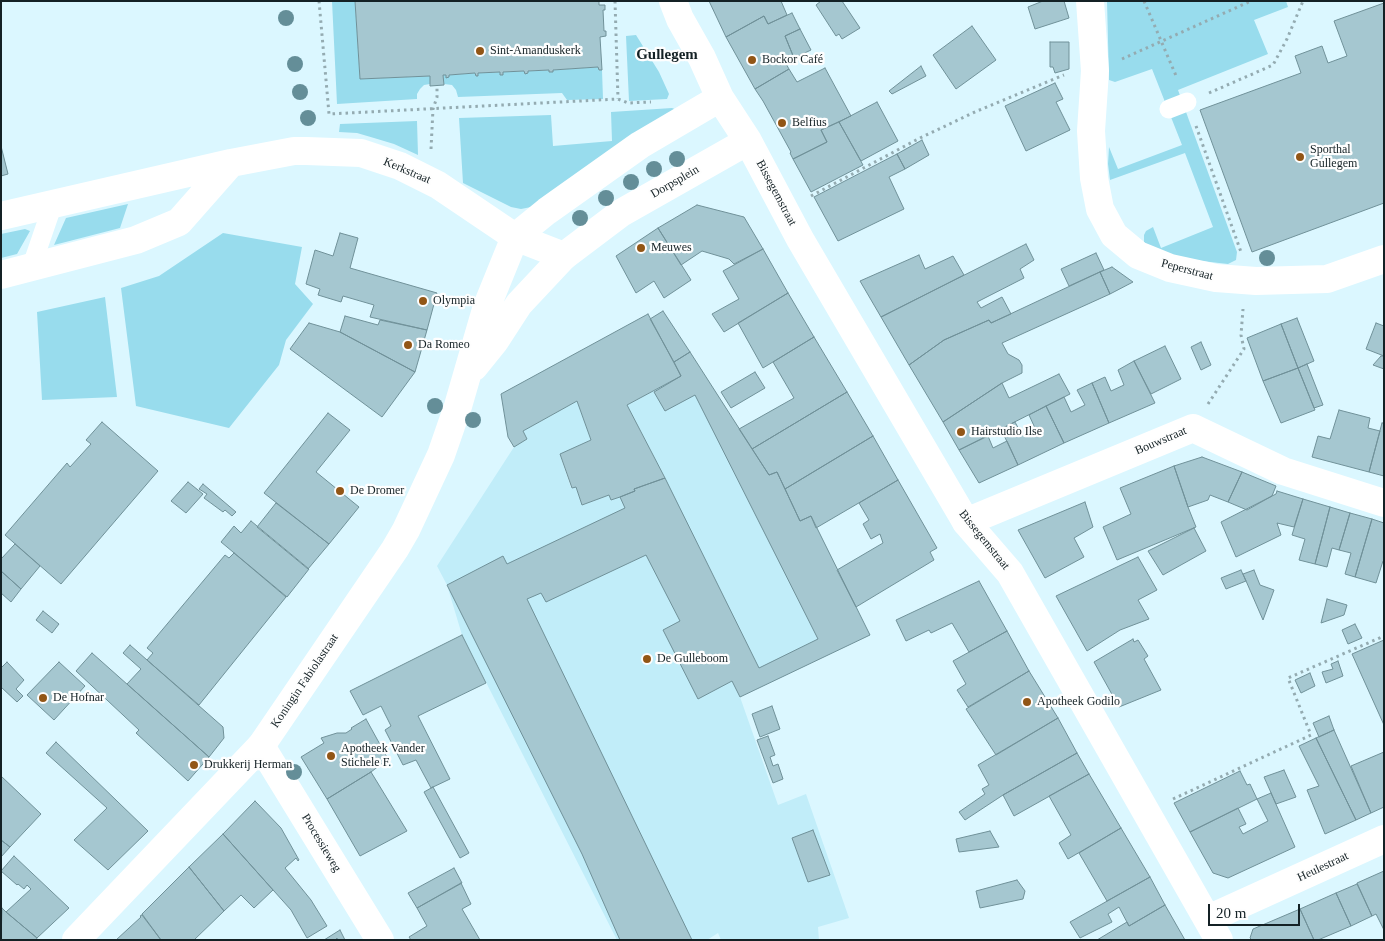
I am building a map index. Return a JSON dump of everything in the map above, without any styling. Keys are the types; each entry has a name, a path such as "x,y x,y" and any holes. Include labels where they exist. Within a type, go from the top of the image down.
{"street":[{"path":"673,1 680,19 702,58 720,98 748,141"},
{"name":"Peperstraat","path":"1090,1 1095,71 1092,131 1094,178 1100,209 1114,235 1138,255 1170,268 1216,278 1245,292 1290,281 1327,280 1384,260"},
{"path":"515,236 640,145 720,98"},
{"name":"Dorpsplein","path":"564,256 621,213 748,141"},
{"name":"Bissegemstraat","path":"748,141 800,239 966,522 1010,573 1213,929"},
{"name":"Kerkstraat","path":"1,216 231,163 306,151 361,153 400,166 438,184 515,236 564,256"},
{"path":"1,275 136,240 179,222 231,163"},
{"name":"Koningin Fabiolastraat","path":"76,940 261,746 395,549 406,530 440,455 458,406 487,306 515,236"},
{"name":"Koningin Fabiolastraat","path":"466,376 495,341 519,304 564,256"},
{"name":"Bouwstraat","path":"966,522 1193,428 1283,471 1384,503"},
{"name":"Processieweg","path":"261,746 380,940"},
{"name":"Heulestraat","path":"1213,929 1384,839"}],"lane":[{"path":"1169,109 1187,102"},
{"path":"31,268 53,204"}],"path":[{"path":"319,1 328,114 618,99 628,103 656,102"},
{"path":"615,1 618,99"},
{"path":"1144,1 1187,102 1246,265 1241,336 1244,349 1193,428"},
{"path":"809,197 977,110 1066,75 1095,71 1251,1"},
{"path":"1205,94 1273,65 1303,1"},
{"path":"431,154 433,109 437,97 437,86"},
{"path":"1146,811 1311,735 1288,678 1384,636"}],"shaded area":[{"path":"332,1 355,1 360,79 430,76 430,84 424,85 420,89 417,99 337,104"},
{"path":"1107,1 1286,1 1288,7 1254,20 1268,54 1178,90 1237,252 1236,260 1228,264 1184,259 1146,246 1144,242 1146,231 1153,227 1161,248 1213,227 1185,153 1110,180 1108,164 1109,147 1118,169 1182,145 1152,69 1115,82 1109,80"},
{"path":"636,35 659,72 669,94 667,99 629,101 626,36"},
{"path":"598,67 599,70 602,70 603,99 567,100 562,93 458,97 452,85 444,84 443,75 449,77 449,75 475,73 478,76 478,73 500,72 500,75 503,75 503,72 524,71 525,74 528,71 549,70 553,72 553,70"},
{"path":"672,108 677,110 536,206 521,209 511,207 463,183 459,118 551,115 553,146 612,141 611,112"},
{"path":"417,121 418,155 394,144 357,133 339,132 340,124"},
{"path":"128,204 120,228 54,245 66,218"},
{"path":"25,229 30,231 17,254 1,258 1,234"},
{"path":"223,233 302,247 295,284 313,304 286,340 279,365 229,428 136,406 121,288 159,276"},
{"path":"105,297 117,397 42,400 37,312"},
{"name":"De Gulleboom","path":"681,376 769,474 777,472 785,489 837,570 870,635 740,697 778,805 806,794 849,918 818,927 819,940 721,940 718,933 707,940 617,940 462,635 447,585 437,566 514,447 527,439 523,431 577,401 591,440 560,455 571,488 576,487 582,505 609,495 611,500 665,478 627,405"}],"building":[{"name":"Sint-Amanduskerk","path":"355,1 599,1 599,5 605,5 605,10 603,10 606,36 600,37 602,70 599,70 598,67 553,70 553,72 549,72 549,70 528,71 525,74 524,71 503,72 503,75 500,75 500,72 478,73 478,76 476,76 475,73 449,75 446,78 446,75 443,75 444,85 430,86 430,76 360,79"},
{"path":"709,1 781,1 787,15 768,24 764,16 726,37"},
{"path":"821,1 842,1 860,28 842,39 839,34 836,36 816,5"},
{"path":"1043,1 1064,1 1069,18 1035,29 1028,7"},
{"name":"Sporthal Gullegem","path":"1384,3 1384,203 1252,252 1200,110 1301,73 1295,56 1322,46 1328,63 1347,56 1334,21"},
{"path":"792,13 800,29 785,36 794,58 785,62 789,69 755,89 726,37 764,16 768,24"},
{"path":"972,26 996,60 956,89 933,55"},
{"path":"800,29 811,50 794,58 785,36"},
{"path":"1050,42 1069,42 1069,69 1055,73 1053,67 1050,67"},
{"path":"921,66 926,76 892,94 889,91"},
{"path":"825,68 851,116 821,130 827,142 793,159 791,152 755,89 789,69 797,82"},
{"path":"1055,83 1063,99 1056,102 1070,130 1026,151 1005,106"},
{"path":"877,102 898,141 861,161 839,122"},
{"path":"839,122 863,165 811,192 793,159 827,142 821,130"},
{"path":"922,140 929,155 905,169 897,154"},
{"path":"1,146 8,174 1,176"},
{"path":"897,154 905,169 889,177 904,209 838,241 814,197"},
{"path":"697,205 744,217 763,249 734,264 729,259 702,251 681,265 658,228"},
{"path":"658,228 691,280 664,298 654,281 636,293 616,256"},
{"path":"340,233 358,238 350,268 437,293 427,330 370,317 374,305 343,296 341,302 318,295 320,289 306,284 315,250 333,256"},
{"path":"1026,244 1034,260 1020,269 1024,278 977,302 981,308 1002,297 1011,314 991,323 989,320 944,340 909,365 881,317"},
{"path":"763,249 788,293 724,332 712,314 739,299 723,271"},
{"path":"1096,253 1104,270 1069,286 1061,269"},
{"path":"919,255 925,269 953,256 964,275 881,317 860,281"},
{"path":"1112,267 1133,282 1110,294 1100,272"},
{"path":"1100,272 1110,294 1002,343 1008,354 1019,360 1022,365 1022,373 1002,383 943,422 909,365 944,340 989,320 991,323"},
{"path":"788,293 814,337 763,368 738,323"},
{"path":"663,311 690,352 674,362 650,319"},
{"path":"648,314 681,376 627,405 665,478 634,489 635,491 611,500 609,495 582,505 576,487 572,488 560,454 591,440 577,401 523,431 527,439 514,447 508,437 501,394"},
{"path":"345,316 378,325 380,320 427,330 415,372 340,332"},
{"path":"1297,318 1314,361 1298,368 1281,324"},
{"path":"309,323 340,332 415,372 382,417 290,349"},
{"path":"1376,323 1384,326 1384,356 1366,349"},
{"path":"1281,324 1298,368 1263,381 1247,338"},
{"path":"814,337 847,392 752,449 739,429 794,398 773,362"},
{"path":"1201,342 1211,365 1201,370 1191,347"},
{"path":"1165,346 1181,379 1151,394 1134,361"},
{"path":"690,352 769,475 777,472 800,521 811,516 870,635 740,697 732,681 698,699 663,630 680,621 646,555 546,602 541,593 527,599 692,940 620,940 582,854 447,585 503,556 507,564 625,508 620,497 635,491 634,489 665,478 759,668 818,639 695,395 665,411 654,392 681,376 674,362"},
{"path":"1381,356 1384,356 1384,369 1373,365"},
{"path":"1134,361 1155,403 1109,423 1092,383 1105,377 1111,391 1124,385 1118,370"},
{"path":"1307,364 1323,405 1314,408 1298,368"},
{"path":"1298,368 1315,410 1281,423 1263,381"},
{"path":"755,372 765,388 731,408 721,392"},
{"path":"1059,374 1070,394 959,450 943,422 1002,383 1009,398"},
{"path":"1092,383 1109,423 1064,443 1046,406 1064,397 1071,412 1085,405 1077,390"},
{"path":"847,392 873,436 785,489 777,472 769,475 752,449"},
{"path":"1046,406 1064,443 1018,465 1001,429 1015,422 1022,435 1035,428 1029,415"},
{"path":"1339,410 1370,418 1368,428 1380,431 1369,472 1312,457 1318,436 1330,439"},
{"path":"328,413 350,430 316,472 359,507 329,544 264,493"},
{"path":"102,422 158,471 61,584 5,535 67,463 70,467 91,444 86,440"},
{"path":"1382,423 1384,423 1384,476 1369,472"},
{"path":"873,436 898,480 816,528 811,516 800,521 785,489"},
{"path":"988,436 993,448 1007,441 1018,465 979,483 959,450"},
{"path":"1202,457 1242,472 1228,502 1210,495 1208,500 1188,507 1174,466"},
{"path":"1174,466 1196,527 1117,560 1103,527 1131,514 1120,488"},
{"path":"1242,472 1276,486 1272,496 1247,510 1228,502"},
{"path":"898,480 937,548 930,552 934,560 856,607 837,570 883,543 880,534 871,539 863,524 869,520 859,503"},
{"path":"188,482 203,494 186,513 171,501"},
{"path":"203,484 236,512 232,516 225,510 223,512 204,498 207,494 199,489"},
{"path":"1277,491 1303,499 1294,527 1277,523 1281,535 1236,557 1221,522 1276,494"},
{"path":"1303,499 1330,507 1315,564 1299,560 1305,539 1292,535"},
{"path":"1085,502 1093,527 1074,538 1084,557 1045,578 1018,530"},
{"path":"276,503 329,544 308,569 257,527"},
{"path":"1330,507 1350,513 1339,550 1332,548 1327,567 1315,564"},
{"path":"1350,513 1372,519 1355,577 1345,574 1351,553 1339,550"},
{"path":"1372,519 1384,523 1384,561 1376,583 1355,577"},
{"path":"251,521 309,569 287,597 221,542 234,526 241,533"},
{"path":"1194,528 1206,551 1163,575 1148,551"},
{"path":"15,544 40,566 21,589 1,571 1,559"},
{"path":"234,553 286,597 199,705 147,660 153,653 147,648 225,555 229,558"},
{"path":"1138,557 1157,590 1138,600 1149,619 1120,630 1087,651 1056,596"},
{"path":"1241,570 1246,581 1226,589 1221,578"},
{"path":"1254,570 1260,585 1274,590 1263,620 1243,574"},
{"path":"1,571 21,589 11,602 1,593"},
{"path":"979,581 1007,631 969,652 952,623 931,633 929,630 906,641 896,620"},
{"path":"1327,599 1347,605 1344,615 1321,623"},
{"path":"43,611 59,624 52,633 36,620"},
{"path":"1355,624 1362,638 1348,644 1342,630"},
{"path":"1007,631 1029,671 968,707 957,690 966,684 953,661"},
{"path":"462,635 486,683 418,716 450,779 431,788 416,760 403,765 385,730 391,726 381,706 363,715 350,691"},
{"path":"1133,639 1134,642 1138,640 1148,656 1144,659 1161,690 1119,707 1094,662"},
{"path":"1384,640 1384,725 1352,654"},
{"path":"130,645 223,727 224,738 209,757 127,684 141,669 123,653"},
{"path":"92,653 209,757 188,781 136,733 139,730 76,671"},
{"path":"1338,661 1343,676 1326,683 1322,672 1333,669 1331,664"},
{"path":"7,662 24,680 16,689 23,696 17,702 1,687 1,668"},
{"path":"59,662 85,686 54,720 27,695"},
{"path":"1029,671 1058,718 996,755 966,709"},
{"path":"1310,673 1315,686 1301,693 1295,680"},
{"path":"772,706 780,729 760,737 752,714"},
{"path":"1329,716 1334,730 1319,737 1313,723"},
{"path":"1058,718 1077,753 1003,795 965,820 959,812 985,794 982,789 989,785 978,765"},
{"path":"366,719 388,759 371,772 327,799 301,757 324,743 321,738 337,733 346,733"},
{"path":"1334,730 1371,813 1356,820 1316,738"},
{"path":"768,736 775,755 770,757 773,766 778,764 783,779 773,783 757,740"},
{"path":"1316,738 1356,820 1325,834 1307,790 1319,786 1299,746"},
{"path":"56,742 148,831 108,870 74,840 107,808 46,753"},
{"path":"1384,752 1384,807 1371,813 1351,766"},
{"path":"1077,753 1089,774 1014,816 1003,795"},
{"path":"1284,770 1296,797 1276,804 1264,777"},
{"path":"1240,771 1247,785 1250,784 1257,799 1190,832 1174,803"},
{"path":"371,772 407,831 360,856 327,799"},
{"path":"1089,774 1121,828 1068,859 1059,843 1071,835 1049,796"},
{"path":"1,776 41,814 10,847 1,840"},
{"path":"433,787 469,853 460,858 424,792"},
{"path":"1271,793 1295,847 1228,878 1213,873 1190,832 1238,808 1246,824 1239,827 1243,834 1268,821 1257,799"},
{"path":"255,801 281,828 299,860 296,858 285,868 311,900 327,926 307,938 291,910 223,834"},
{"path":"1121,828 1150,877 1107,901 1079,853"},
{"path":"813,830 830,875 808,882 792,838"},
{"path":"990,831 999,847 959,852 956,839"},
{"path":"223,834 273,890 254,908 241,895 224,911 189,867"},
{"path":"1,840 10,847 1,857"},
{"path":"14,856 69,908 37,938 6,912 31,889 27,885 24,889 17,885 1,871"},
{"path":"189,867 224,911 194,940 161,940 142,914"},
{"path":"454,868 462,883 417,908 408,893"},
{"path":"1384,871 1384,930 1376,914 1372,916 1357,883"},
{"path":"1150,877 1165,905 1129,926 1119,907 1108,914 1112,922 1080,938 1070,922"},
{"path":"1017,880 1025,891 1023,899 980,908 976,891"},
{"path":"461,883 471,904 462,909 480,940 411,940 409,937 427,926 417,908"},
{"path":"1357,884 1372,916 1351,926 1336,893"},
{"path":"1336,893 1351,926 1314,940 1300,909"},
{"path":"1165,905 1185,940 1097,940 1127,922 1129,926"},
{"path":"2,908 37,938 36,940 1,940"},
{"path":"1300,909 1314,940 1252,940 1250,938 1253,929"},
{"path":"142,915 161,940 116,940 141,917"},
{"path":"340,930 345,940 338,940 337,938 335,940 324,940"}],"place":[{"name":"Sint-Amanduskerk","path":"480,51"},
{"name":"Bockor Café","path":"752,60"},
{"name":"Belfius","path":"782,123"},
{"name":"Sporthal Gullegem","path":"1300,157"},
{"name":"Meuwes","path":"641,248"},
{"name":"Olympia","path":"423,301"},
{"name":"Da Romeo","path":"408,345"},
{"name":"Hairstudio Ilse","path":"961,432"},
{"name":"De Dromer","path":"340,491"},
{"name":"De Gulleboom","path":"647,659"},
{"name":"De Hofnar","path":"43,698"},
{"name":"Apotheek Godilo","path":"1027,702"},
{"name":"Apotheek Vander Stichele F.","path":"331,756"},
{"name":"Drukkerij Herman","path":"194,765"}],"district":[{"name":"Gullegem","path":"667,55"}]}
